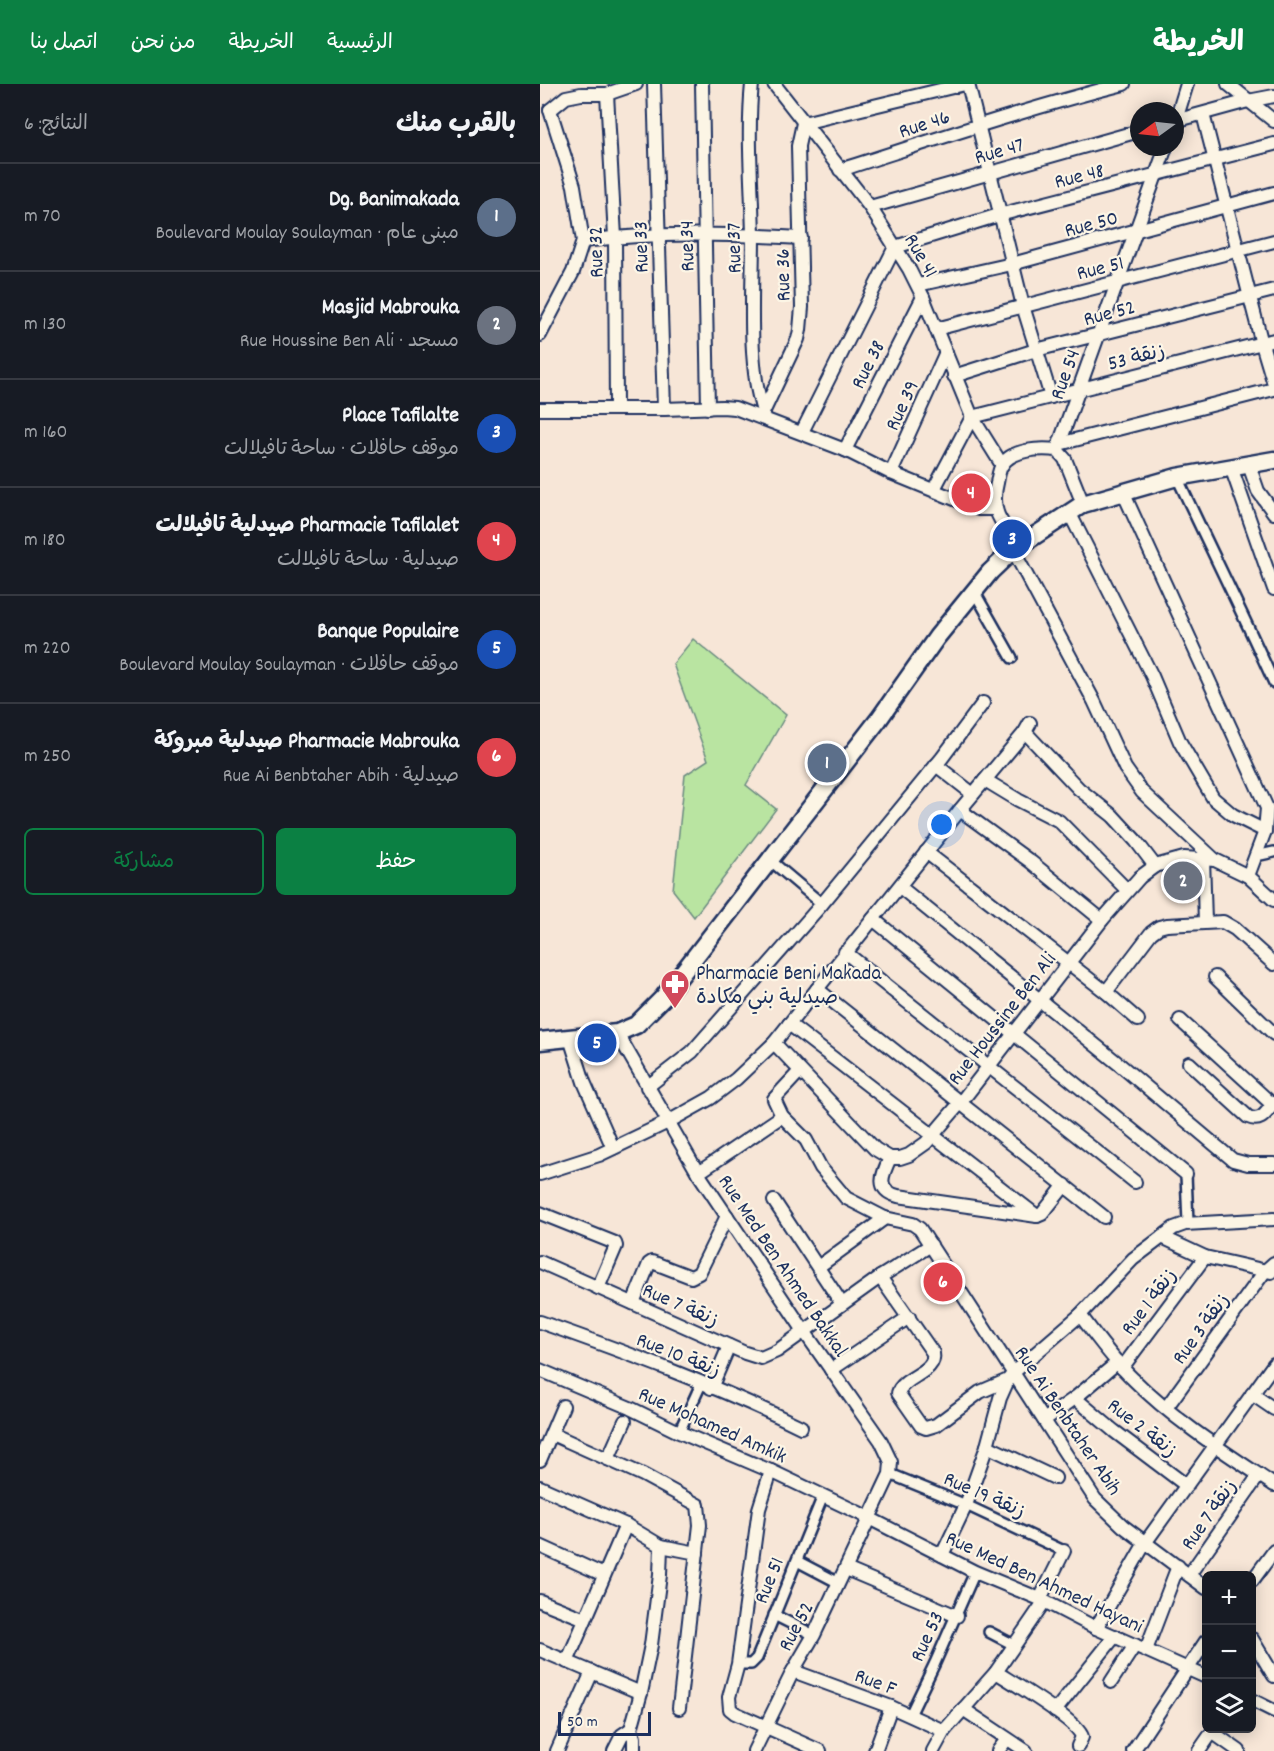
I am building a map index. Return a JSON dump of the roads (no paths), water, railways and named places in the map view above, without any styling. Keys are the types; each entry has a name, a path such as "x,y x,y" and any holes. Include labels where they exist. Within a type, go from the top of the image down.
{"main road":[{"path":"540,1041 617,1033 636,1025 663,998 879,719 937,637 990,572 1017,547 1076,508 1123,492 1177,477 1274,460"}],"street":[{"path":"540,335 573,272 583,241 574,186 545,108 567,90 581,94 616,90 636,84"},
{"name":"Rue 33","path":"654,84 664,409"},
{"name":"Rue 34","path":"702,84 708,408"},
{"name":"Rue 37","path":"752,84 750,173 754,347 762,414"},
{"name":"Rue 41","path":"776,84 803,123 870,207 895,247 920,291 972,417 1002,465"},
{"path":"803,123 966,84 1023,306 1051,397"},
{"name":"Rue 46","path":"840,170 978,126 1124,84"},
{"path":"1181,102 1187,84"},
{"path":"1228,84 1274,121"},
{"name":"Rue 32","path":"616,90 616,408"},
{"path":"1184,119 1274,96"},
{"path":"1203,114 1250,296 1268,342 1274,384"},
{"name":"Rue 36","path":"762,414 800,330 801,238 798,146 803,123"},
{"name":"Rue 47","path":"870,207 1130,134"},
{"name":"Rue 48","path":"895,247 999,215 1274,144"},
{"name":"Rue 54","path":"1058,447 1119,283 1163,156"},
{"name":"Rue 50","path":"920,291 1274,193"},
{"path":"583,241 615,237 659,236 753,235 801,238"},
{"name":"Rue 51","path":"936,329 1274,241"},
{"path":"802,432 895,247"},
{"name":"Rue 52","path":"954,376 1036,350 1274,290"},
{"name":"Rue 38","path":"845,450 920,291"},
{"name":"زنقة 53","path":"972,417 1268,342"},
{"name":"Rue 39","path":"891,473 946,352"},
{"path":"1274,389 1058,447 1031,449 1016,455 1002,465 995,489 996,509 1000,519 1017,547 1132,780 1209,859 1248,876 1274,900"},
{"path":"540,409 735,408 762,414 891,473 979,508 996,509"},
{"path":"934,489 972,417"},
{"path":"1058,447 1065,459 1076,508 1180,742 1213,798 1233,815 1264,831"},
{"path":"1249,465 1258,490 1274,513"},
{"path":"1231,467 1274,588"},
{"path":"1177,477 1238,602 1274,683"},
{"path":"1123,492 1271,807 1248,876"},
{"path":"975,591 1012,658"},
{"path":"647,1087 692,1053 822,904 936,765 982,703"},
{"path":"540,1174 574,1164 668,1122 711,1098 736,1079 774,1043 1028,727 1079,789 1113,816 1155,866"},
{"path":"936,765 973,794"},
{"path":"985,780 1059,821 1127,890"},
{"path":"960,810 1031,862 1102,920"},
{"path":"926,852 1106,992 1138,1020"},
{"path":"1256,856 1274,852"},
{"name":"Rue Houssine Ben Ali","path":"890,1158 909,1155 926,1143 961,1102 1102,920 1140,877 1155,866 1184,858 1209,859"},
{"path":"1205,922 1209,859"},
{"path":"771,861 822,904"},
{"path":"900,887 1041,1000 1233,1160 1248,1164 1274,1164"},
{"path":"873,919 1186,1174 1188,1223"},
{"path":"1106,992 1151,933 1159,927 1223,922 1236,929 1274,964"},
{"path":"845,952 941,1031 989,1065 1135,1182"},
{"path":"1215,977 1274,1034"},
{"path":"817,989 1104,1216"},
{"path":"1179,1020 1273,1104 1262,1118 1248,1117 1189,1063"},
{"path":"789,1024 1037,1216"},
{"name":"Rue Med Ben Ahmed Bakkal","path":"617,1033 699,1173 889,1455 892,1468 890,1474"},
{"path":"570,1038 584,1082 613,1148"},
{"path":"774,1043 875,1149 890,1158 882,1181 886,1191 892,1195 1037,1216 1042,1214 1065,1185"},
{"path":"699,1173 782,1116 774,1099 800,1071"},
{"name":"Rue Ai Benbtaher Abih","path":"782,1116 806,1140 821,1168 840,1193 852,1202 885,1218 916,1226 931,1245 1011,1376 1044,1420 1095,1499 1109,1515 1202,1585"},
{"path":"774,1201 842,1304"},
{"path":"540,1213 615,1243 616,1246 598,1288"},
{"path":"633,1303 649,1264 652,1262 690,1277 696,1276 727,1216"},
{"path":"818,1268 885,1218"},
{"path":"880,1277 929,1345 935,1358 930,1366 901,1385 898,1393 921,1426 926,1428 936,1425 975,1394 1011,1376 1080,1315 1133,1259 1174,1228 1188,1223 1274,1219"},
{"path":"1162,1237 1205,1257 1271,1269"},
{"path":"804,1331 880,1277 931,1245"},
{"name":"Rue 1 زنقة","path":"1044,1420 1120,1365 1205,1257"},
{"name":"Rue 7 زنقة","path":"540,1262 753,1357 767,1357 804,1331"},
{"name":"Rue 3 زنقة","path":"1166,1408 1271,1269"},
{"path":"1080,1315 1120,1365 1166,1408 1274,1485"},
{"path":"831,1371 909,1317"},
{"name":"Rue 10 زنقة","path":"540,1322 642,1359 801,1426"},
{"path":"679,1432 729,1346"},
{"path":"1096,1628 1144,1543 1274,1364"},
{"name":"Rue Mohamed Amkik","path":"540,1370 630,1408 868,1518"},
{"path":"942,1556 966,1505 987,1446 1000,1398 1011,1376"},
{"path":"1252,1394 1274,1409"},
{"name":"Rue 2 زنقة","path":"1075,1398 1114,1431 1187,1486"},
{"path":"540,1460 563,1406"},
{"path":"608,1459 625,1421"},
{"path":"552,1434 643,1475 698,1505 701,1520 679,1708"},
{"path":"987,1446 1055,1478"},
{"path":"771,1472 759,1509 738,1664 729,1697 730,1709 764,1727 820,1751"},
{"path":"868,1518 890,1474"},
{"name":"Rue 19 زنقة","path":"890,1474 966,1505 1064,1551"},
{"name":"Rue 7 زنقة","path":"1189,1575 1259,1475"},
{"path":"541,1490 626,1525 661,1546 697,1552"},
{"name":"Rue 51","path":"738,1664 754,1662 823,1496"},
{"name":"Rue 52","path":"754,1751 764,1727 814,1635 868,1518"},
{"name":"Rue Med Ben Ahmed Hayani","path":"868,1518 975,1572 1042,1600 1096,1628 1202,1675"},
{"path":"567,1662 626,1525"},
{"path":"540,1546 604,1575"},
{"path":"634,1751 631,1729 651,1645 660,1575 661,1546"},
{"path":"933,1751 944,1731 996,1672 1014,1645 1042,1600 1064,1551"},
{"path":"1256,1575 1273,1554"},
{"path":"796,1561 839,1583"},
{"path":"1111,1682 1140,1647 1178,1566"},
{"path":"846,1569 957,1616"},
{"name":"Rue 53","path":"910,1715 957,1616 975,1572"},
{"path":"540,1601 585,1619"},
{"path":"774,1614 814,1635"},
{"path":"989,1632 1014,1645"},
{"path":"1055,1711 1115,1636"},
{"path":"1133,1751 1202,1647"},
{"path":"1256,1647 1274,1676"},
{"path":"540,1650 641,1693"},
{"name":"Rue F","path":"793,1671 891,1707 944,1731"},
{"path":"557,1751 592,1672"},
{"path":"996,1672 1055,1711 1081,1733 1082,1740 1078,1749"},
{"path":"1256,1702 1274,1711"},
{"path":"875,1751 891,1707"},
{"path":"963,1709 1026,1751"},
{"path":"614,1751 622,1735 631,1729"},
{"path":"1199,1751 1212,1733"},
{"path":"1218,1733 1239,1751"},
{"path":"998,1751 1007,1739"}],"place":[{"name":"Pharmacie Tafilalet صيدلية تافيلالت","path":"971,493"},
{"name":"Place Tafilalte","path":"1012,539"},
{"name":"Dg. Banimakada","path":"827,763"},
{"name":"Masjid Mabrouka","path":"1183,881"},
{"name":"Pharmacie Beni Makada صيدلية بني مكادة","path":"675,1010"},
{"name":"Banque Populaire","path":"597,1043"},
{"name":"Pharmacie Mabrouka صيدلية مبروكة","path":"943,1282"}]}
